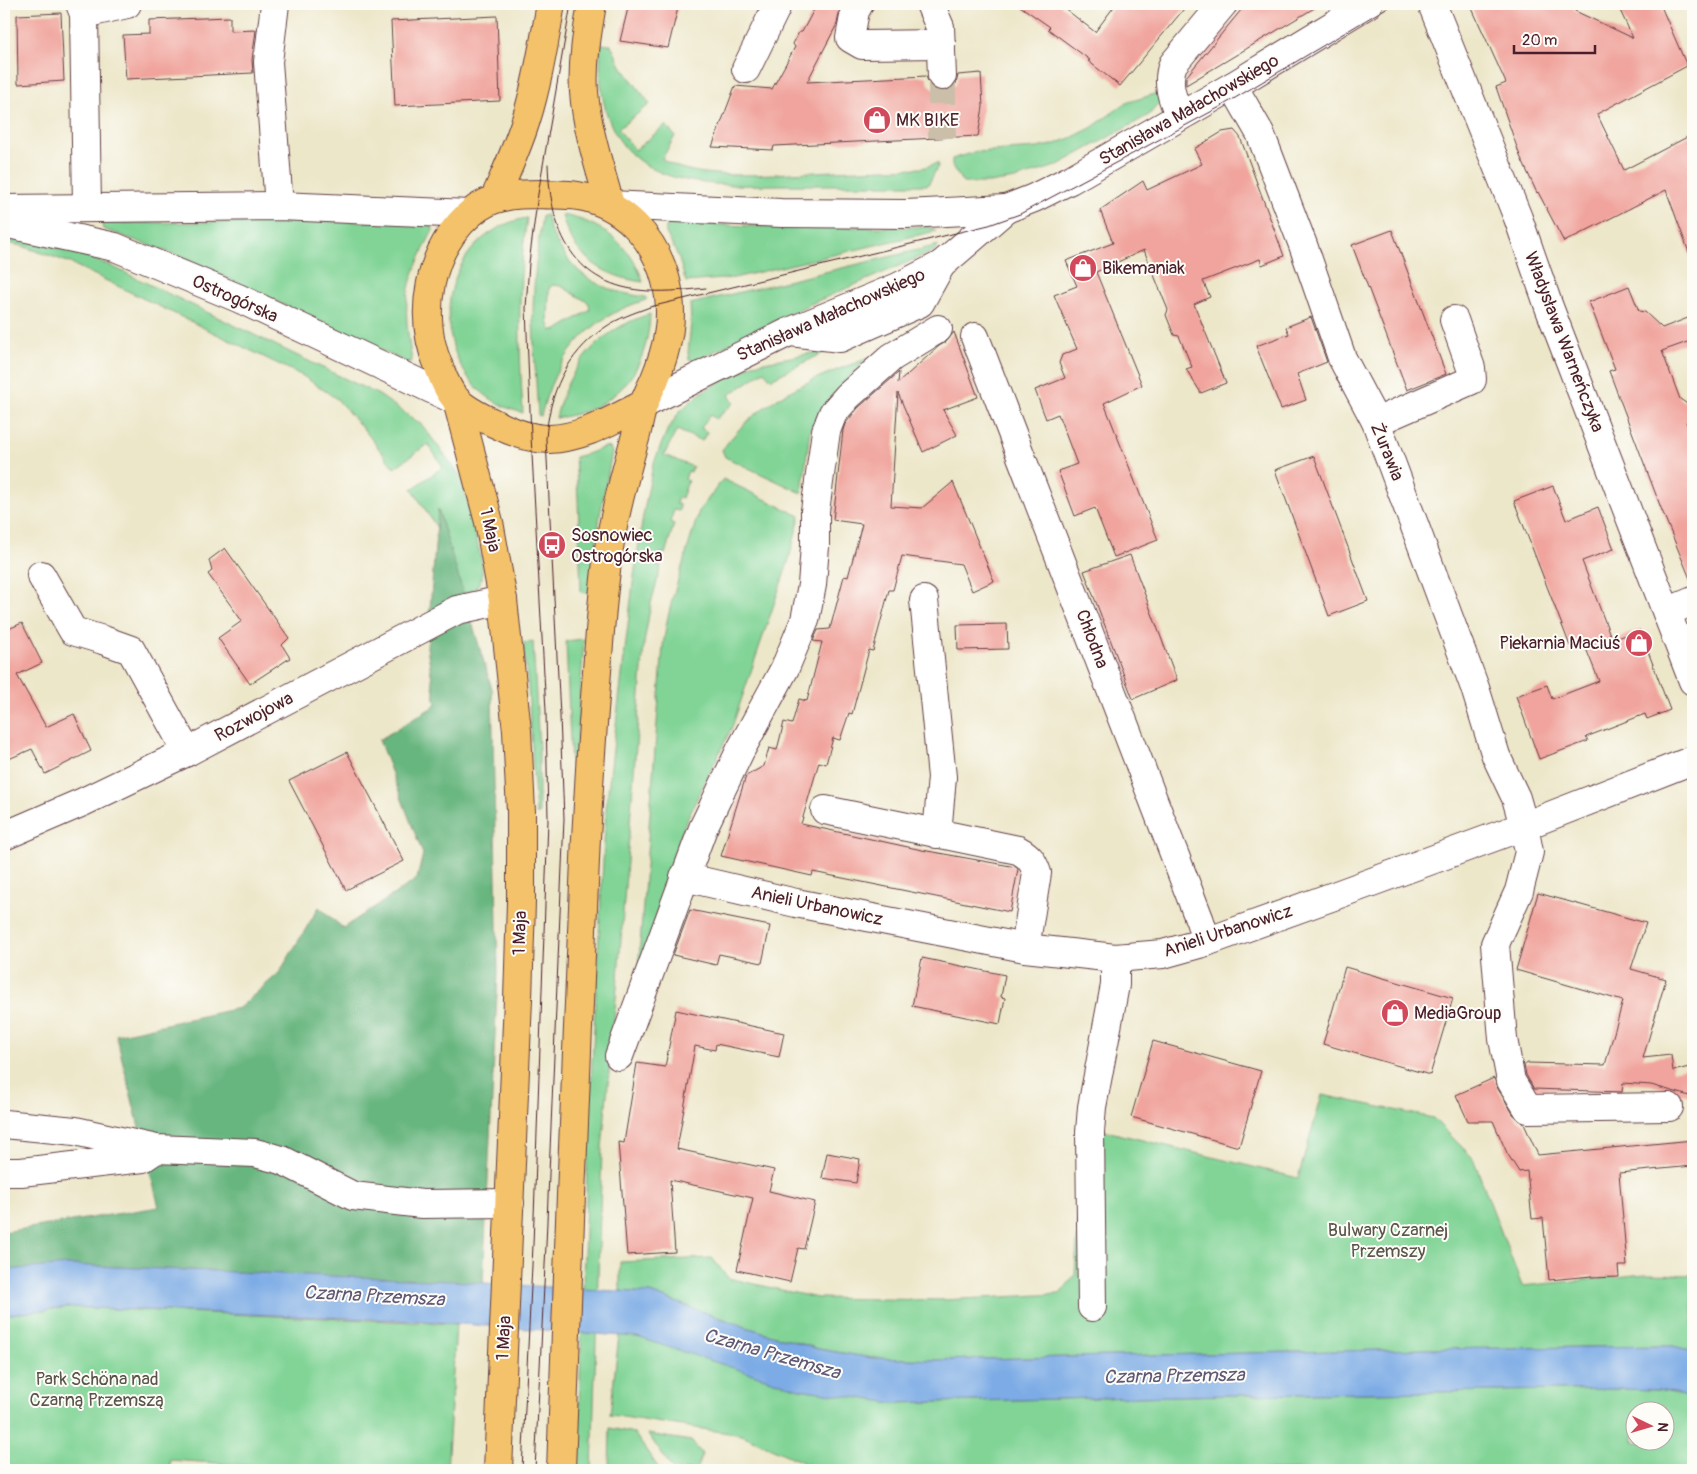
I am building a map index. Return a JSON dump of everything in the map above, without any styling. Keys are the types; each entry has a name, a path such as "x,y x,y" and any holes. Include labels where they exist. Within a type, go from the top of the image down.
{"main road":[{"path":"495,198 515,152 526,119 551,4"},
{"path":"592,4 584,61 584,92 591,138 610,205"},
{"path":"561,1470 588,778 603,596 620,490 644,404 656,376 670,328 670,307 666,283 658,260 646,238 630,220 610,205 589,198 563,195 523,195 495,198 470,214 452,234 439,256 430,285 427,308 428,332 434,356 444,380 457,401 495,424 514,432 546,439 588,432 644,404"},
{"name":"1 Maja","path":"457,401 489,522 503,600 517,731 521,821 521,902 498,1470"}],"street":[{"path":"87,207 82,9 127,4"},
{"path":"275,4 268,62 279,206"},
{"path":"746,69 776,8 776,4"},
{"path":"859,4 855,11 850,38 862,45 941,44"},
{"path":"1180,116 1169,84 1173,64 1223,4"},
{"name":"Stanisława Małachowskiego","path":"610,205 781,213 906,214 1006,209 1034,198 1070,180 1233,86 1368,4"},
{"name":"Władysława Warneńczyka","path":"1432,4 1518,218 1549,308 1693,681"},
{"path":"938,7 942,76"},
{"name":"Żurawia","path":"1233,86 1260,133 1303,245 1342,358 1376,422 1471,679 1496,756 1516,798 1524,826 1528,852 1519,891 1495,944 1504,1039 1511,1081 1528,1109 1669,1107"},
{"path":"4,209 279,206 470,214"},
{"name":"Stanisława Małachowskiego","path":"644,404 789,332 898,287 941,265 1006,209"},
{"name":"Ostrogórska","path":"4,223 115,247 238,298 457,401"},
{"path":"1376,422 1472,380 1471,368 1454,320"},
{"path":"619,1056 703,828 740,751 785,668 805,620 812,584 815,511 826,432 833,413 848,396 892,357 938,329"},
{"name":"Chłodna","path":"976,337 1200,921 1206,942"},
{"path":"41,576 73,632 131,650 187,752"},
{"name":"Rozwojowa","path":"4,836 83,802 187,752 457,610 503,600"},
{"path":"924,600 942,777 937,834"},
{"path":"1667,612 1693,601"},
{"name":"Anieli Urbanowicz","path":"684,877 796,903 1025,948 1115,958 1163,954 1206,942 1524,826 1693,760"},
{"path":"825,810 1018,850 1028,855 1037,873 1025,948"},
{"path":"1092,1307 1090,1132 1092,1107 1115,985 1115,958"},
{"path":"4,1124 75,1131 156,1149 255,1153 282,1160 353,1196 422,1204 510,1203"},
{"path":"4,1172 21,1172 143,1158 156,1149"}],"green space":[{"path":"601,44 611,45 621,66 650,104 618,129 635,150 666,125 675,136 662,159 676,166 714,174 757,175 922,168 938,163 938,166 928,185 719,184 694,182 658,171 639,160 624,146 613,130 606,111 602,90 600,68"},
{"path":"1161,92 1159,103 1149,115 1056,166 1015,179 989,183 963,183 952,166 952,159 976,152 1037,148 1052,145 1091,128 1126,103"},
{"path":"547,215 549,226 556,241 575,267 584,275 606,288 646,297 646,300 626,307 607,317 577,343 565,358 555,376 541,416 538,415 533,319 542,216","holes":["553,285 561,286 589,303 590,310 557,330 551,330 548,322 549,288"]},
{"path":"562,215 589,223 612,237 631,257 643,282 615,275 591,262 573,242 566,229"},
{"path":"527,218 520,291 523,413 497,403 474,385 460,364 452,341 449,316 452,290 460,267 475,246 495,230 510,222"},
{"path":"426,221 431,223 433,230 420,256 408,293 407,322 412,361 408,363 182,257 103,229 102,225 104,223"},
{"path":"671,223 778,227 929,227 936,231 734,278 686,282 678,256 666,233 666,226"},
{"path":"4,236 69,250 109,265 379,395 422,425 462,478 482,563 482,578 475,589 462,594 437,528 412,489 443,467 428,444 394,468 337,399 303,376 68,262 22,246 4,242"},
{"path":"939,245 934,251 808,305 697,360 689,359 690,304"},
{"path":"650,314 648,335 643,354 635,371 624,385 611,397 595,407 577,414 556,418 568,382 588,352 616,329"},
{"path":"829,350 771,379 764,371 729,395 734,403 716,419 710,415 701,428 707,432 702,441 677,430 664,455 693,467 691,472 688,471 685,479 688,481 682,498 678,497 676,504 680,505 679,511 674,510 670,522 674,524 665,554 661,553 657,565 661,567 651,603 644,643 618,977 602,1148 592,1470 577,1470 588,1137 606,808 633,583 653,465 666,433 680,411 702,392 753,364"},
{"path":"877,355 857,368 821,410 810,430 802,493 725,457 722,450 738,431 754,415 772,402 791,390 811,381"},
{"path":"605,447 610,448 612,452 600,515 590,593 581,592 575,457"},
{"path":"723,479 800,516 788,563 732,727 686,821 665,884 643,976 637,983 663,646 667,621 699,511"},
{"path":"438,509 492,689 498,972 483,1283 69,1265 4,1272 4,1232 159,1207 116,1035 239,1008 279,973 319,907 343,928 417,879 423,854 379,740 436,705 427,647"},
{"path":"584,639 575,767 571,766 566,641"},
{"path":"533,642 539,749 539,814 536,814 528,686 523,643"},
{"name":"Bulwary Czarnej Przemszy","path":"1322,1095 1433,1118 1473,1158 1522,1286 1646,1274 1693,1275 1693,1351 1673,1346 1426,1349 937,1360 872,1358 819,1349 746,1327 650,1293 620,1291 620,1262 712,1258 728,1278 817,1298 943,1300 1060,1294 1075,1275 1078,1227 1077,1124 1298,1178"},
{"name":"Park Schöna nad Czarną Przemszą","path":"68,1307 456,1324 447,1470 324,1470 170,1460 170,1470 4,1470 4,1315"},
{"path":"619,1335 637,1337 893,1403 1176,1396 1620,1389 1658,1390 1693,1397 1693,1470 820,1470 742,1435 610,1415"},
{"path":"610,1428 634,1433 660,1470 609,1470"},
{"path":"648,1434 691,1441 702,1454 697,1470 673,1470"}],"water":[{"name":"Czarna Przemsza","path":"69,1265 452,1281 650,1293 746,1327 818,1349 872,1358 937,1360 1426,1349 1673,1346 1693,1351 1693,1397 1658,1390 1620,1389 1176,1396 893,1403 799,1389 637,1337 424,1321 68,1307 4,1315 4,1270"}],"building":[{"path":"629,4 679,4 668,48 620,41"},
{"path":"817,4 841,4 837,24 807,82 926,76 934,90 943,92 956,84 958,75 981,73 983,107 978,136 774,146 773,150 712,147 735,86 772,89 795,47 793,44 799,32 802,32"},
{"path":"1017,4 1059,4 1095,32 1116,4 1188,4 1120,86 1088,61 1090,60 1048,29 1050,27"},
{"path":"1246,4 1321,4 1186,85 1186,77"},
{"path":"1470,4 1571,4 1575,11 1633,38 1617,4 1660,4 1687,66 1597,114 1624,170 1693,134 1693,258 1691,258 1666,190 1564,242 1537,193 1520,156 1496,87 1506,83"},
{"path":"61,13 64,81 18,84 17,15"},
{"path":"497,16 500,101 395,106 391,21"},
{"path":"230,17 230,31 256,30 252,60 253,73 126,79 123,35 149,34 149,20"},
{"path":"1234,130 1240,137 1284,256 1262,265 1260,259 1203,281 1210,297 1194,304 1226,383 1201,393 1186,369 1192,367 1179,336 1174,335 1166,315 1168,310 1144,250 1096,272 1142,385 1104,403 1158,540 1114,557 1095,508 1075,516 1058,471 1077,464 1058,414 1046,419 1035,390 1065,378 1059,363 1062,355 1077,349 1054,295 1077,286 1066,261 1113,243 1100,210 1143,181 1147,190 1202,164 1194,149 1222,132"},
{"path":"1392,230 1446,374 1407,390 1352,245"},
{"path":"1629,286 1639,311 1645,312 1662,328 1693,316 1693,340 1662,351 1680,399 1689,405 1693,418 1686,422 1693,439 1693,586 1609,371 1615,369 1589,302"},
{"path":"1311,317 1327,362 1297,374 1306,400 1281,409 1256,346 1289,334 1286,327"},
{"path":"954,332 978,397 943,410 957,435 923,452 898,393 891,506 922,508 953,482 994,581 972,591 961,564 902,556 893,590 889,590 873,651 869,650 852,714 849,713 840,740 833,738 826,764 819,762 801,824 922,850 1016,867 1018,869 1010,912 813,872 812,876 721,856 746,776 764,766 769,748 777,750 784,722 792,724 799,699 807,701 822,642 813,641 818,630 830,629 844,576 848,577 862,524 833,520 845,424 858,408 899,372 898,383 939,346 946,342"},
{"path":"1314,456 1368,601 1329,616 1275,470"},
{"path":"1553,486 1566,520 1598,507 1614,549 1582,561 1612,640 1640,630 1670,710 1647,719 1645,714 1586,737 1588,741 1539,759 1516,696 1547,685 1552,699 1599,681 1583,641 1570,646 1514,501"},
{"path":"225,548 289,638 282,645 290,658 250,684 218,638 242,621 208,574 212,571 209,560"},
{"path":"1130,555 1177,680 1133,699 1084,571"},
{"path":"22,623 42,663 17,675 46,727 74,714 91,751 45,774 32,749 4,761 4,631"},
{"path":"1007,624 1008,649 958,650 957,625"},
{"path":"347,752 404,861 346,890 289,781"},
{"path":"1538,893 1646,923 1631,969 1666,979 1643,1058 1671,1055 1673,1071 1693,1066 1693,1097 1651,1085 1623,1083 1622,1092 1534,1089 1526,1075 1524,1065 1528,1063 1605,1065 1623,1001 1516,970"},
{"path":"690,910 770,926 762,963 719,954 716,965 673,955"},
{"path":"922,958 1005,975 1001,997 1005,998 1000,1024 912,1006"},
{"path":"1345,967 1453,998 1430,1075 1323,1044"},
{"path":"676,1010 784,1033 779,1057 716,1044 715,1050 695,1046 677,1149 774,1170 769,1191 815,1202 804,1249 798,1248 790,1282 737,1270 753,1198 670,1180 675,1252 627,1255 618,1142 624,1143 637,1063 665,1067"},
{"path":"1153,1041 1261,1071 1239,1147 1131,1117"},
{"path":"1494,1078 1498,1089 1515,1117 1524,1124 1538,1155 1693,1140 1693,1166 1619,1173 1627,1266 1618,1266 1619,1277 1592,1278 1592,1276 1549,1280 1543,1218 1532,1219 1527,1171 1519,1172 1507,1153 1493,1121 1468,1121 1456,1095"},
{"path":"827,1153 860,1159 856,1183 822,1178"}],"tunnel":[{"path":"942,76 942,138"}],"tram line":[{"path":"522,1470 533,1245 548,820 546,711 526,308 529,263 538,194 571,4"},
{"path":"535,1470 564,819 546,439 551,406 562,376 579,350 609,324 650,307 989,225 1020,214 1220,107 1393,4"},
{"path":"548,164 554,212 561,233 571,251 584,267 601,279 623,287 649,291 678,291 706,288"}],"place":[{"name":"MK BIKE","path":"877,120"},
{"name":"Bikemaniak","path":"1083,268"},
{"name":"Sosnowiec Ostrogórska","path":"552,545"},
{"name":"Piekarnia Maciuś","path":"1639,643"},
{"name":"MediaGroup","path":"1395,1013"}]}
